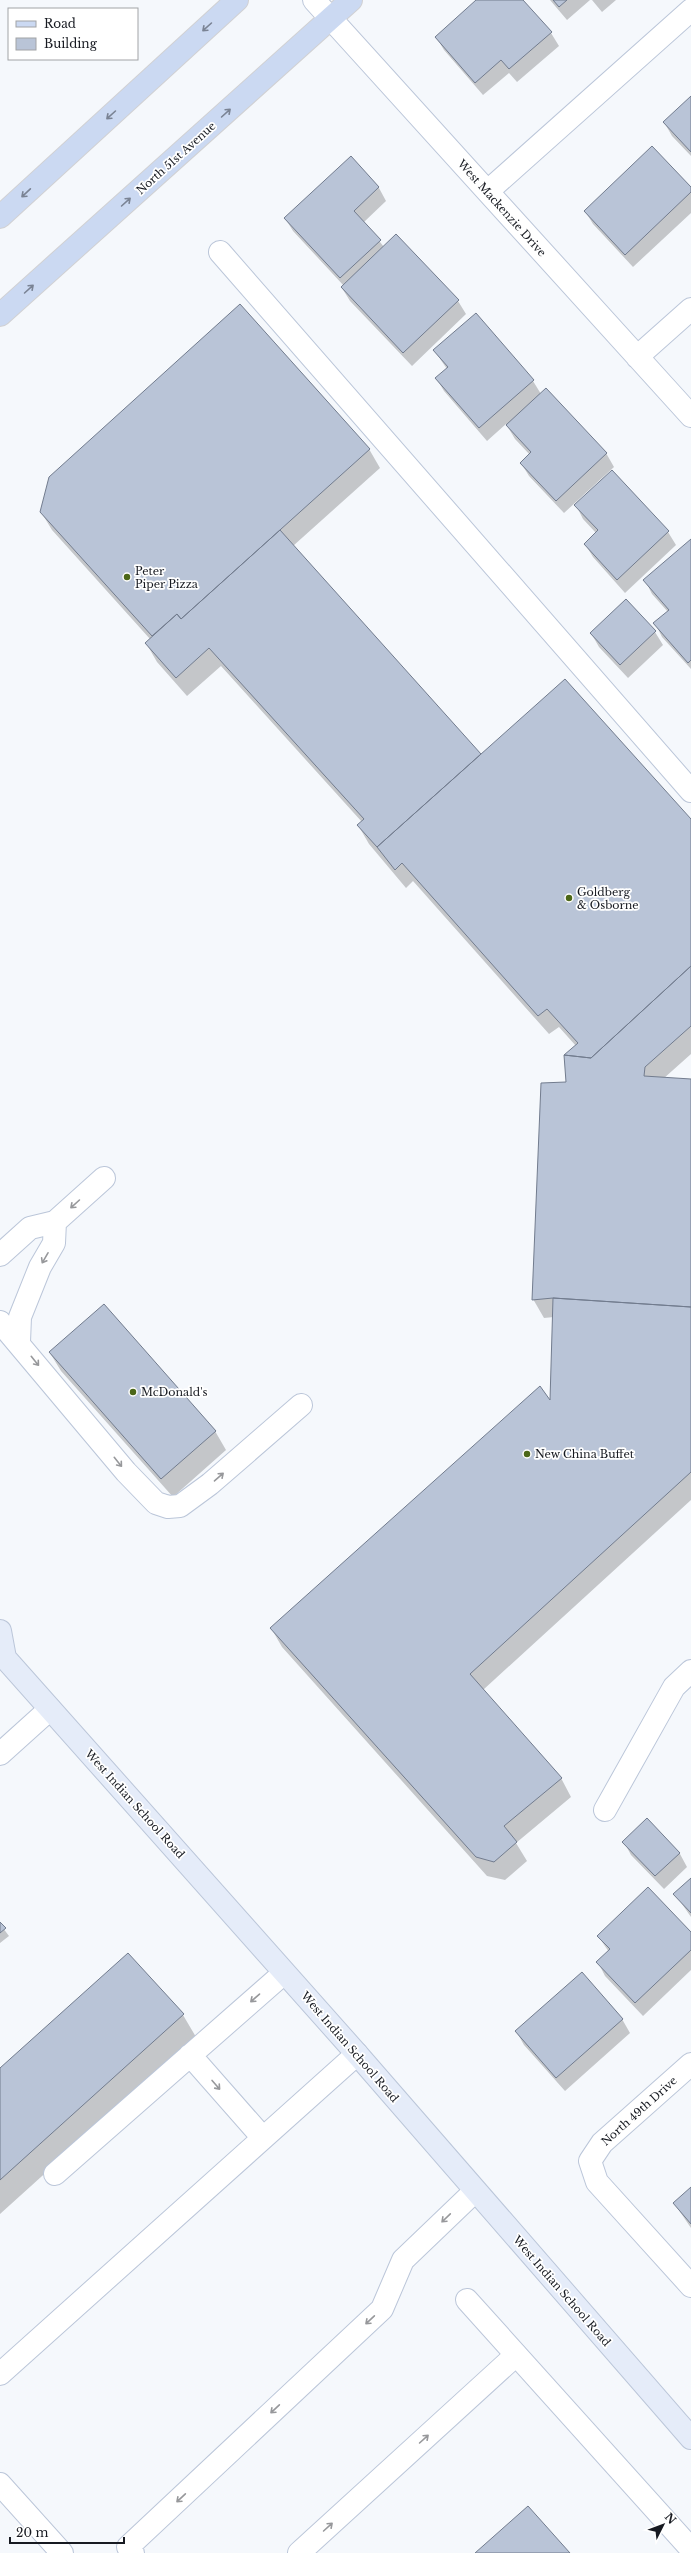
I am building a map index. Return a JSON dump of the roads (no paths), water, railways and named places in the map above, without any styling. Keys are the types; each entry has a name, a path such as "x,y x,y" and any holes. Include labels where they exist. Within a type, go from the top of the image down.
{"main road":[{"path":"0,217 237,0"},
{"name":"North 51st Avenue","path":"0,315 351,0"},
{"name":"West Indian School Road","path":"0,1631 3,1657 357,2054 691,2438"}],"street":[{"name":"West Mackenzie Drive","path":"314,0 691,416"},
{"path":"488,192 691,10"},
{"path":"220,252 691,791"},
{"path":"637,357 691,309"},
{"path":"0,1255 30,1228 55,1222 104,1178"},
{"path":"19,1342 20,1318 40,1267 54,1243 55,1222"},
{"path":"0,1322 5,1330 19,1342 126,1472 156,1503 168,1507 180,1506 210,1484 301,1405"},
{"path":"605,1810 674,1687 691,1671"},
{"path":"0,1754 50,1709"},
{"path":"55,2174 284,1973"},
{"path":"0,2374 357,2054"},
{"path":"190,2055 263,2138"},
{"name":"North 49th Drive","path":"691,2064 602,2143 590,2161 597,2182 691,2286"},
{"path":"133,2553 128,2547 382,2309 403,2260 475,2191"},
{"path":"467,2300 691,2549"},
{"path":"299,2553 516,2355"},
{"path":"0,2484 62,2553"}],"place":[{"name":"Peter Piper Pizza","path":"127,577"},
{"name":"Goldberg & Osborne","path":"569,898"},
{"name":"McDonald's","path":"133,1392"},
{"name":"New China Buffet","path":"527,1454"}]}
